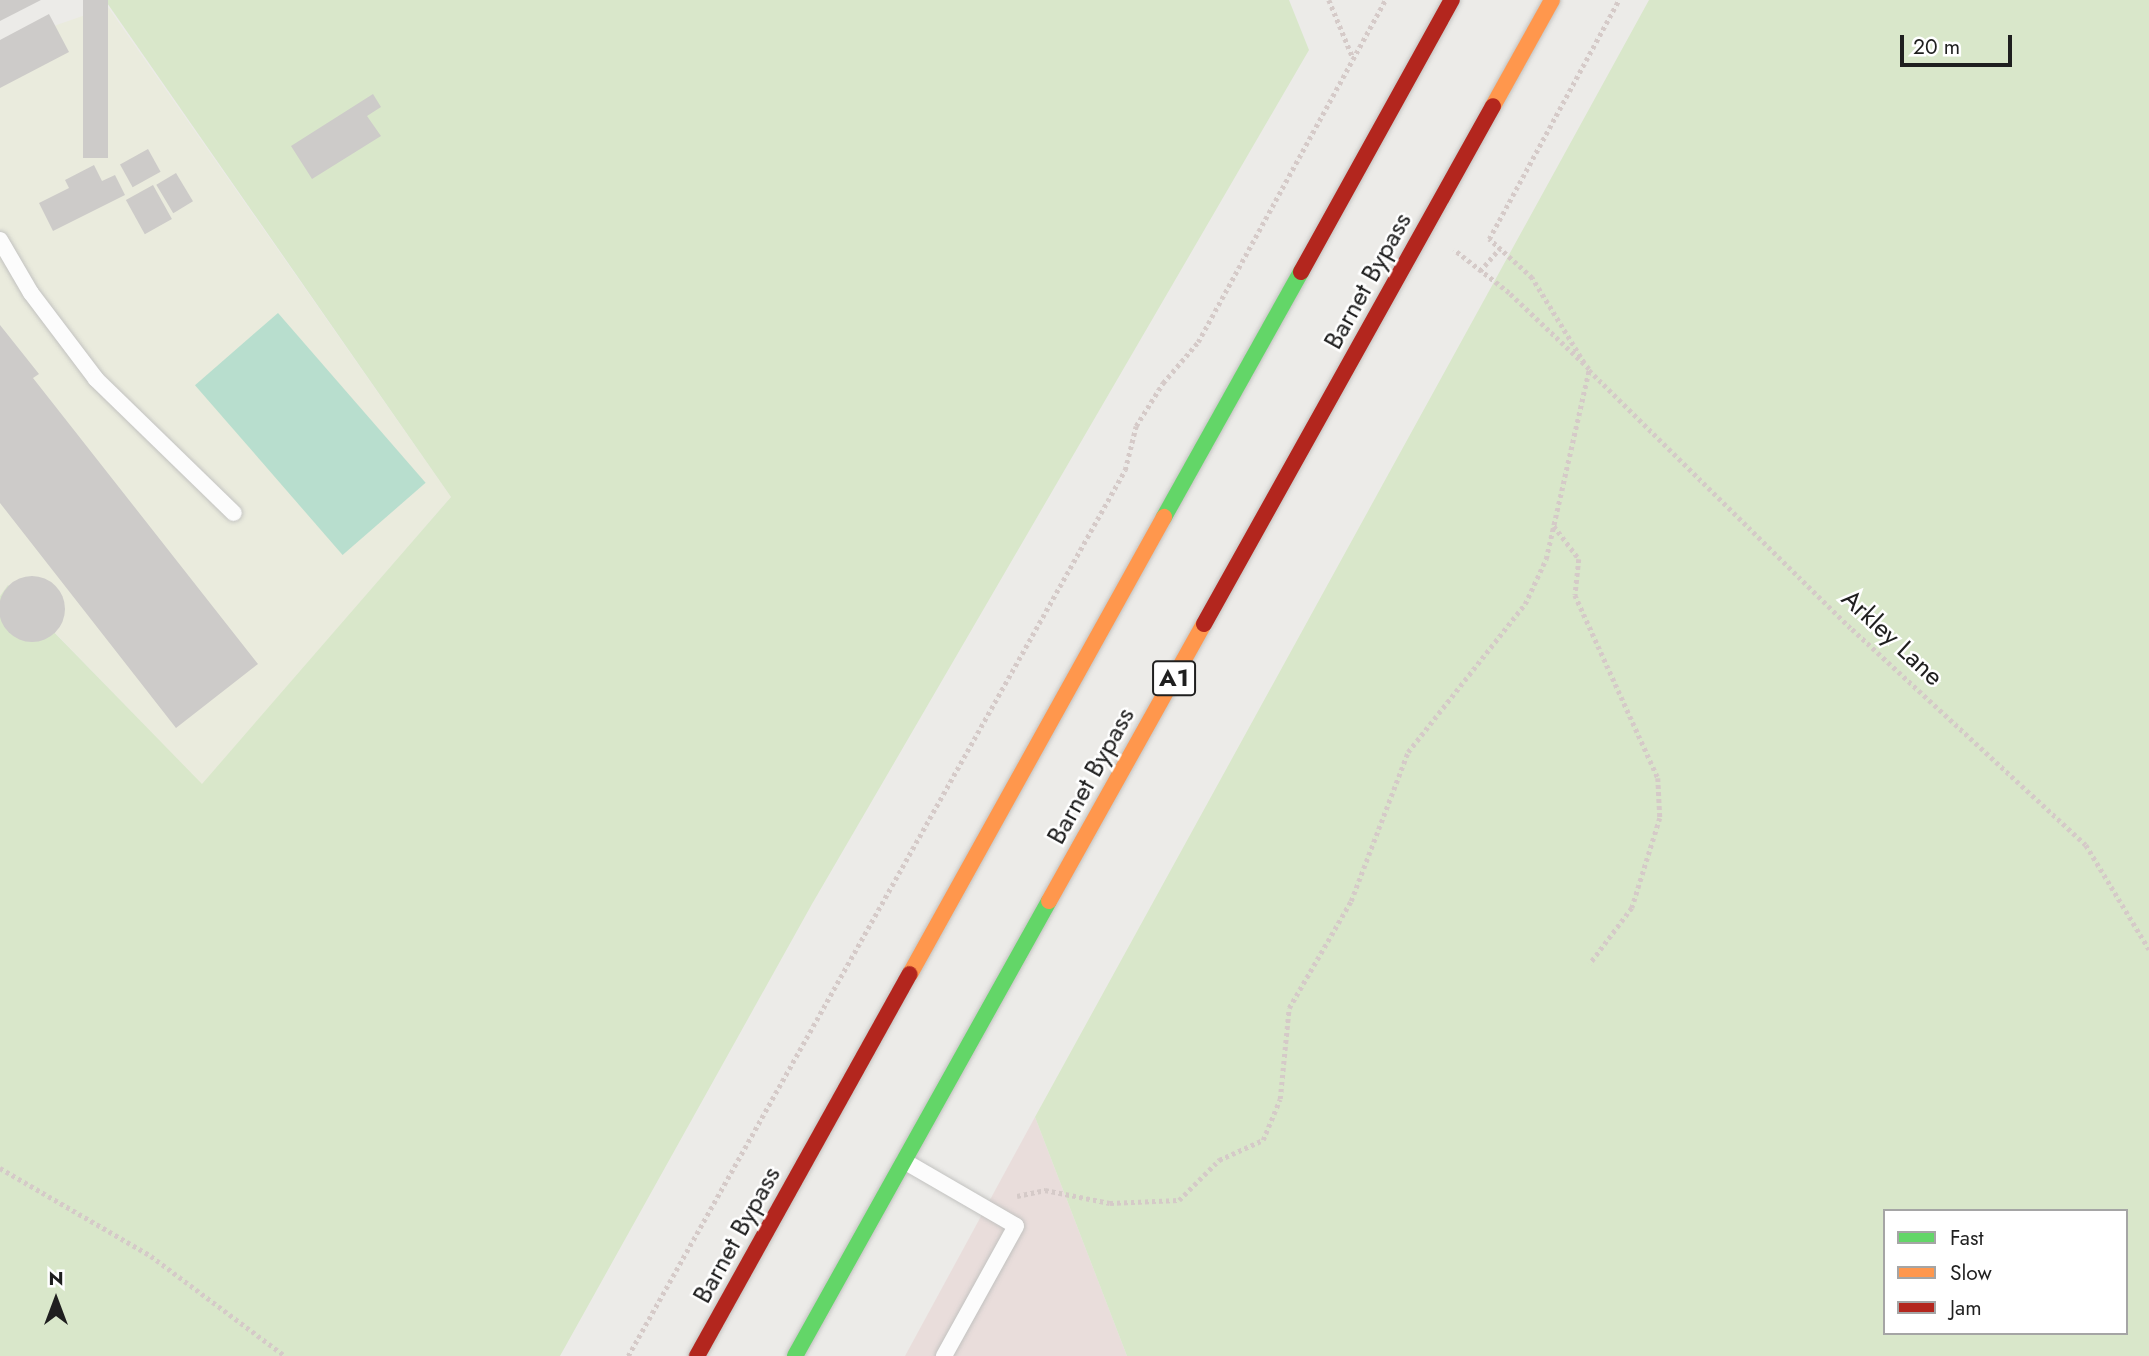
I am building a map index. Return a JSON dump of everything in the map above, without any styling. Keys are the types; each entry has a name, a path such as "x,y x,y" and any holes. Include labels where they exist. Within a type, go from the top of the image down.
{"highway":[{"name":"Barnet Bypass","path":"697,1356 1452,0"},
{"name":"Barnet Bypass","path":"795,1356 1552,0"}],"lane":[{"path":"0,240 31,293 96,379 234,513"},
{"path":"904,1161 981,1203 1016,1226 944,1356"}],"path":[{"path":"1329,0 1353,59"},
{"path":"628,1356 1125,470 1136,426 1163,383 1198,342 1385,0"},
{"path":"981,1203 1045,1190 1110,1203 1179,1200 1219,1160 1263,1140 1280,1099 1289,1008 1351,901 1408,752 1525,604 1546,559 1589,369 1532,278 1489,239 1619,0"},
{"path":"1426,228 1480,271 1589,369"},
{"path":"1480,271 1500,248"},
{"name":"Arkley Lane","path":"1589,369 1852,629 2086,845 2149,949"},
{"path":"1554,525 1579,559 1575,596 1658,778 1660,818 1632,908 1590,964"},
{"path":"0,1168 151,1256 285,1356"}],"shaded area":[{"path":"108,7 451,497 202,785 9,585 0,596 0,45"},
{"path":"1035,1117 1127,1356 905,1356"}],"green space":[{"path":"105,0 1289,0 1309,50 812,904 560,1356 0,1356 0,596 8,585 202,784 451,497"},
{"path":"1649,0 2149,0 2149,1356 1127,1356 1035,1117"},
{"path":"278,313 426,483 343,555 195,385"}],"building":[{"path":"0,0 41,0 0,21"},
{"path":"83,0 108,0 108,158 83,158"},
{"path":"49,14 69,52 0,88 0,40"},
{"path":"373,94 381,107 367,116 381,136 312,179 291,146"},
{"path":"148,149 161,172 133,187 120,165"},
{"path":"94,165 102,181 115,175 125,195 53,231 39,203 69,188 65,180"},
{"path":"176,173 193,201 173,213 156,185"},
{"path":"153,185 172,219 145,234 126,200"},
{"path":"0,325 39,374 33,378 258,664 176,728 0,503"},
{"path":"32,576 45,579 55,586 62,596 65,609 62,622 55,632 45,639 32,642 19,639 9,632 2,622 -1,609 2,596 9,586 19,579"}],"traffic: fast":[{"path":"1164,517 1301,272"},
{"path":"795,1356 1049,901"}],"traffic: slow":[{"path":"1493,106 1552,0"},
{"path":"910,974 1164,517"},
{"path":"1049,901 1204,624"}],"traffic: jam":[{"path":"1301,272 1452,0"},
{"path":"1204,624 1493,106"},
{"path":"697,1356 910,974"}]}
